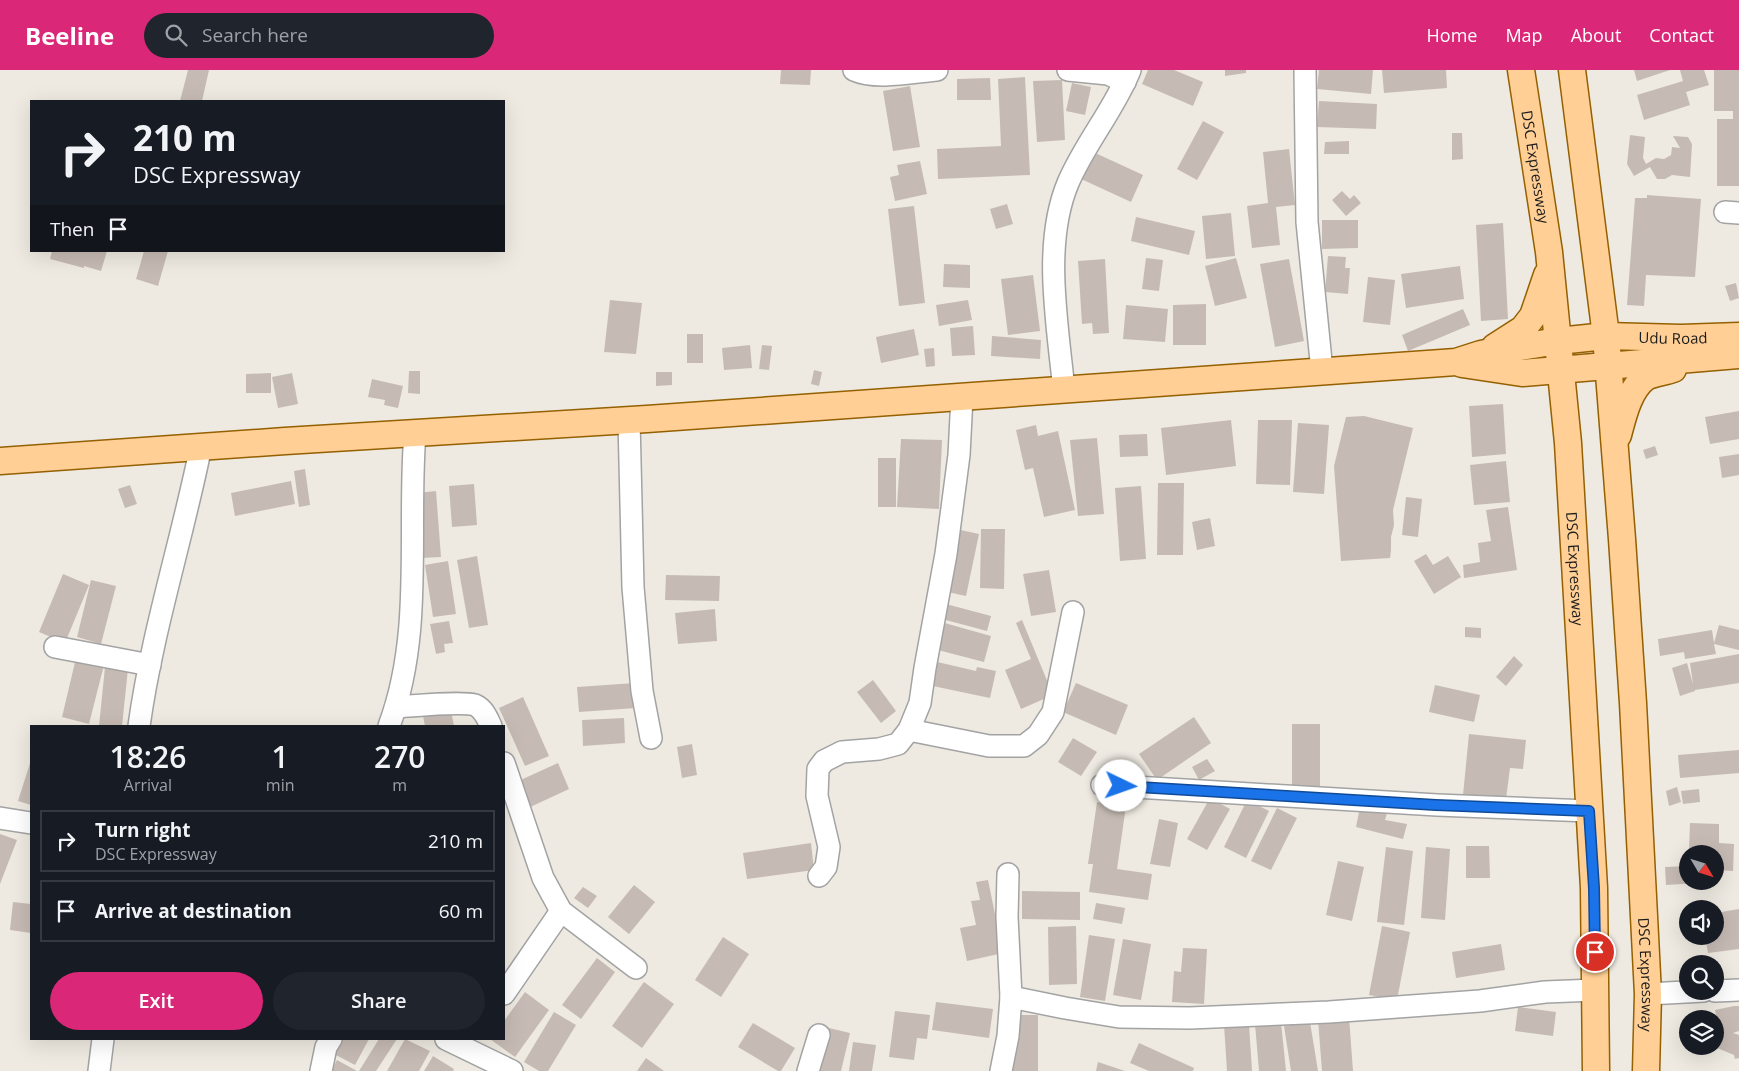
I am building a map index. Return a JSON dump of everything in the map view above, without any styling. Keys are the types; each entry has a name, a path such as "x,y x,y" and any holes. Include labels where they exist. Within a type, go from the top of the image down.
{"main road":[{"name":"DSC Expressway","path":"1521,70 1549,252 1568,443 1594,888 1596,1071"},
{"name":"DSC Expressway","path":"1572,70 1606,336 1622,539 1633,703 1648,994 1646,1071"},
{"path":"1456,362 1481,354 1523,329 1533,316 1546,278 1549,252"},
{"name":"Udu Road","path":"1481,354 1558,341 1606,336 1681,338 1739,336"},
{"path":"0,461 201,446 1064,391 1456,362 1522,373 1728,356"},
{"path":"1614,448 1624,413 1636,387 1646,377 1728,356"}],"street":[{"path":"854,70 863,74 898,74 937,70"},
{"path":"1064,391 1054,266 1058,212 1068,184 1085,148 1102,124 1128,76 1068,70"},
{"path":"1305,70 1307,222 1322,371"},
{"path":"819,876 826,867 829,847 817,796 818,769 824,761 842,752 879,749 898,744 909,730 920,704 946,554 960,455 962,397"},
{"path":"629,420 633,587 642,691 651,738"},
{"path":"415,433 412,470 412,590 403,680 393,716 456,704 474,706 485,713 491,725"},
{"path":"139,725 159,622 201,446"},
{"path":"909,730 989,746 1024,746 1038,735 1053,712 1073,612"},
{"path":"55,647 150,665"},
{"path":"505,766 543,878 561,911 636,968"},
{"path":"1102,785 1436,805 1589,811"},
{"path":"0,818 30,823"},
{"path":"1001,1071 1008,1036 1011,997 1007,917 1008,874"},
{"path":"505,993 561,911"},
{"path":"1011,997 1119,1017 1190,1018 1328,1012 1480,1001 1545,992 1595,990"},
{"path":"1724,991 1739,990"},
{"path":"1648,994 1679,992"},
{"path":"808,1071 819,1035"},
{"path":"99,1071 103,1040"},
{"path":"321,1071 326,1047 330,1040"},
{"path":"451,1040 470,1044 512,1071"}],"building":[{"path":"188,70 209,70 202,100 180,100"},
{"path":"781,70 811,70 810,85 780,84"},
{"path":"1148,70 1174,70 1203,82 1193,106 1142,84"},
{"path":"1225,70 1246,70 1246,73 1225,76"},
{"path":"1319,70 1373,70 1371,94 1317,89"},
{"path":"1382,70 1446,70 1447,88 1384,93"},
{"path":"1634,70 1670,70 1637,81"},
{"path":"1680,70 1704,70 1709,85 1686,92 1690,105 1644,120 1637,95 1683,81"},
{"path":"1714,70 1739,70 1739,186 1717,186 1717,119 1733,119 1733,111 1714,111"},
{"path":"1025,77 1030,175 938,179 937,149 1001,146 998,79"},
{"path":"990,78 991,100 957,100 957,79"},
{"path":"1062,80 1065,140 1037,142 1033,81"},
{"path":"1072,83 1091,87 1085,115 1066,111"},
{"path":"910,86 920,147 893,151 883,91"},
{"path":"1319,101 1377,104 1376,129 1317,127"},
{"path":"1203,121 1224,132 1197,180 1177,169"},
{"path":"1452,133 1462,133 1463,159 1452,160"},
{"path":"1630,135 1645,137 1643,158 1646,164 1656,158 1664,159 1671,155 1672,147 1680,148 1673,136 1688,137 1692,144 1690,177 1672,175 1665,179 1657,179 1650,167 1634,176 1627,164"},
{"path":"1349,141 1349,154 1324,154 1325,142"},
{"path":"1289,149 1295,205 1276,207 1280,245 1252,248 1247,206 1268,203 1263,152"},
{"path":"1091,151 1143,175 1131,202 1079,178"},
{"path":"920,161 927,194 895,201 890,177 899,175 897,165"},
{"path":"1342,191 1350,199 1354,195 1361,203 1346,216 1332,200"},
{"path":"1647,195 1701,199 1695,277 1646,275 1644,306 1627,305 1635,198 1647,198"},
{"path":"1007,204 1013,224 996,229 990,209"},
{"path":"914,206 925,303 899,306 888,209"},
{"path":"1231,213 1235,256 1206,259 1202,216"},
{"path":"1136,217 1195,231 1189,255 1131,241"},
{"path":"1322,220 1358,220 1358,248 1322,249"},
{"path":"1503,223 1508,319 1481,321 1476,225"},
{"path":"52,252 107,252 101,271 50,259"},
{"path":"144,252 168,252 158,286 136,279"},
{"path":"1328,256 1346,257 1345,268 1350,268 1348,294 1325,292"},
{"path":"1146,258 1163,260 1159,291 1142,289"},
{"path":"1236,258 1247,298 1215,306 1205,266"},
{"path":"1105,259 1109,333 1093,334 1092,323 1082,324 1078,261"},
{"path":"1289,259 1304,341 1275,347 1260,264"},
{"path":"944,264 970,265 970,288 943,287"},
{"path":"1460,266 1464,299 1406,308 1401,274"},
{"path":"1033,275 1040,331 1008,335 1001,279"},
{"path":"1368,277 1395,280 1390,325 1363,322"},
{"path":"1736,283 1739,298 1730,301 1725,286"},
{"path":"610,300 642,303 636,354 604,352"},
{"path":"968,300 972,320 939,326 936,305"},
{"path":"1206,304 1206,345 1173,345 1173,305"},
{"path":"1126,305 1168,309 1165,342 1123,339"},
{"path":"1463,309 1470,325 1408,351 1402,335"},
{"path":"973,326 975,355 952,356 950,328"},
{"path":"914,329 919,355 881,363 876,337"},
{"path":"687,334 703,334 703,363 687,363"},
{"path":"992,336 1041,340 1040,359 991,356"},
{"path":"750,345 752,368 724,370 722,348"},
{"path":"762,345 772,346 769,370 759,369"},
{"path":"934,348 935,366 926,367 924,349"},
{"path":"814,370 822,372 819,386 811,384"},
{"path":"409,371 420,371 420,394 408,393"},
{"path":"656,372 672,372 672,385 656,386"},
{"path":"271,373 271,393 246,393 246,374"},
{"path":"292,373 298,404 278,408 272,377"},
{"path":"372,379 403,386 398,408 384,405 385,400 368,397"},
{"path":"1503,404 1506,454 1472,457 1469,406"},
{"path":"1739,411 1739,439 1710,444 1705,417"},
{"path":"1364,416 1413,428 1393,510 1394,525 1391,537 1390,558 1341,561 1334,466 1346,417"},
{"path":"1231,420 1236,466 1166,475 1161,428"},
{"path":"1258,420 1292,420 1290,485 1256,484"},
{"path":"1298,423 1329,425 1324,494 1293,492"},
{"path":"1036,425 1038,436 1058,431 1075,510 1044,517 1033,468 1025,470 1016,430"},
{"path":"1147,434 1148,456 1120,457 1119,435"},
{"path":"1097,438 1104,514 1078,516 1070,440"},
{"path":"901,439 942,440 939,509 897,507"},
{"path":"1655,446 1658,455 1646,459 1643,450"},
{"path":"1739,454 1739,475 1722,478 1719,457"},
{"path":"878,458 896,458 896,507 878,507"},
{"path":"1506,461 1510,502 1474,505 1470,465"},
{"path":"305,469 310,505 299,507 294,471"},
{"path":"291,481 295,504 235,516 231,493"},
{"path":"1158,483 1184,483 1183,555 1157,555"},
{"path":"474,484 477,525 452,527 449,486"},
{"path":"130,485 137,504 125,508 118,489"},
{"path":"1141,486 1146,559 1120,561 1115,488"},
{"path":"436,491 441,557 421,558 417,493"},
{"path":"1406,497 1422,499 1418,537 1402,535"},
{"path":"1508,507 1517,570 1464,578 1463,565 1480,562 1478,543 1491,541 1486,510"},
{"path":"1210,518 1215,546 1197,550 1192,522"},
{"path":"956,529 979,534 966,596 943,591"},
{"path":"981,529 1005,529 1004,589 980,588"},
{"path":"1426,554 1433,565 1448,556 1461,577 1434,594 1414,561"},
{"path":"477,556 488,625 469,628 457,560"},
{"path":"448,561 456,614 433,617 425,565"},
{"path":"1049,570 1056,612 1031,616 1023,574"},
{"path":"63,574 89,585 65,643 39,632"},
{"path":"666,575 720,576 719,601 665,600"},
{"path":"91,580 116,586 101,644 77,637"},
{"path":"946,604 991,616 987,631 942,619"},
{"path":"715,609 717,641 678,644 675,613"},
{"path":"1022,620 1053,695 1021,709 1005,670 1031,659 1016,623"},
{"path":"449,621 453,643 444,644 445,652 436,654 430,624"},
{"path":"941,622 991,636 984,662 934,649"},
{"path":"1719,625 1739,630 1739,650 1714,644 1716,654 1685,659 1684,652 1660,656 1658,639 1712,630 1714,643"},
{"path":"1465,627 1481,628 1481,638 1465,637"},
{"path":"1739,654 1739,683 1695,690 1680,696 1672,668 1687,663 1693,684 1690,663"},
{"path":"1514,656 1523,665 1506,686 1496,677"},
{"path":"76,658 104,665 89,724 62,717"},
{"path":"933,661 976,671 977,667 996,671 990,698 928,685"},
{"path":"105,667 128,669 122,725 99,725"},
{"path":"873,680 896,711 881,723 857,692"},
{"path":"635,683 636,708 579,712 577,687"},
{"path":"1076,683 1128,705 1116,735 1063,712"},
{"path":"1435,685 1480,695 1474,722 1429,712"},
{"path":"523,697 549,756 525,766 499,708"},
{"path":"451,711 454,725 425,725 423,716"},
{"path":"1194,717 1211,743 1157,780 1139,754"},
{"path":"624,718 625,743 583,746 582,720"},
{"path":"1292,724 1320,724 1320,787 1292,787"},
{"path":"1469,734 1526,740 1523,769 1510,768 1506,799 1463,795"},
{"path":"1073,738 1097,752 1081,776 1058,762"},
{"path":"692,744 697,775 682,778 677,747"},
{"path":"1739,750 1739,773 1680,778 1678,755"},
{"path":"1207,759 1215,771 1199,780 1192,767"},
{"path":"30,763 30,805 18,801"},
{"path":"558,763 569,789 526,809 514,783"},
{"path":"1677,787 1681,802 1669,806 1666,791"},
{"path":"1699,789 1700,802 1683,804 1681,791"},
{"path":"1210,798 1230,809 1207,850 1187,839"},
{"path":"1247,800 1269,811 1246,858 1224,847"},
{"path":"1097,802 1126,806 1117,869 1152,874 1148,900 1089,892 1093,864 1088,864"},
{"path":"1360,807 1387,813 1385,820 1407,824 1403,839 1356,827"},
{"path":"1277,808 1297,818 1271,870 1251,861"},
{"path":"1159,819 1178,823 1170,867 1150,864"},
{"path":"1690,823 1719,824 1719,843 1734,844 1733,871 1724,870 1724,845 1689,845"},
{"path":"0,834 17,840 0,884"},
{"path":"811,843 814,870 747,879 743,853"},
{"path":"1466,846 1489,846 1490,878 1466,878"},
{"path":"1386,847 1413,851 1404,925 1377,922"},
{"path":"1426,847 1450,849 1445,920 1421,918"},
{"path":"1338,861 1364,867 1352,921 1326,915"},
{"path":"1679,866 1679,884 1666,885 1665,867"},
{"path":"988,880 1003,953 967,961 960,928 976,925 971,901 980,900 976,882"},
{"path":"634,885 655,902 629,934 608,917"},
{"path":"583,887 597,896 588,908 574,898"},
{"path":"1022,891 1080,892 1080,920 1022,919"},
{"path":"13,902 30,904 30,933 10,930"},
{"path":"1096,903 1125,908 1122,924 1093,919"},
{"path":"1739,909 1739,949 1708,953 1707,945 1724,945 1724,912"},
{"path":"1076,926 1077,984 1049,985 1048,927"},
{"path":"1382,926 1410,932 1397,1000 1369,995"},
{"path":"1089,935 1115,939 1105,1001 1080,997"},
{"path":"723,937 749,954 721,997 695,980"},
{"path":"1123,939 1151,944 1141,1000 1113,995"},
{"path":"1501,944 1505,970 1456,978 1452,952"},
{"path":"1183,948 1207,949 1204,1004 1172,1002 1174,971 1181,972"},
{"path":"597,958 615,972 581,1019 562,1005"},
{"path":"644,982 674,1004 642,1048 612,1026"},
{"path":"525,992 549,1010 515,1057 491,1040 505,1040 505,1020"},
{"path":"936,1002 993,1009 989,1038 932,1030"},
{"path":"1739,1006 1739,1031 1733,1033 1739,1035 1739,1058 1735,1059 1734,1055 1724,1051 1724,1010 1715,1010"},
{"path":"1518,1007 1556,1012 1553,1036 1515,1031"},
{"path":"895,1011 930,1015 927,1039 917,1038 914,1060 889,1057"},
{"path":"554,1012 576,1025 548,1071 539,1071 524,1062"},
{"path":"1013,1015 1038,1015 1038,1071 1012,1071"},
{"path":"1349,1017 1353,1071 1322,1071 1318,1020"},
{"path":"1281,1022 1286,1071 1259,1071 1255,1024"},
{"path":"1310,1022 1318,1071 1291,1071 1284,1026"},
{"path":"753,1023 795,1048 781,1071 738,1047"},
{"path":"1249,1024 1252,1071 1227,1071 1224,1025"},
{"path":"825,1027 850,1033 841,1071 815,1071"},
{"path":"341,1040 368,1040 355,1065 334,1054"},
{"path":"378,1040 396,1040 376,1071 359,1071"},
{"path":"404,1040 430,1051 419,1071 387,1071"},
{"path":"853,1042 876,1045 872,1071 849,1071"},
{"path":"1139,1043 1194,1068 1193,1071 1149,1071 1130,1063"},
{"path":"433,1056 454,1069 453,1071 424,1071"},
{"path":"646,1058 664,1071 637,1071"},
{"path":"337,1060 357,1071 331,1071"},
{"path":"1098,1062 1125,1071 1096,1071"}],"route":[{"path":"1121,786 1436,805 1589,811 1594,888 1595,952"}]}
